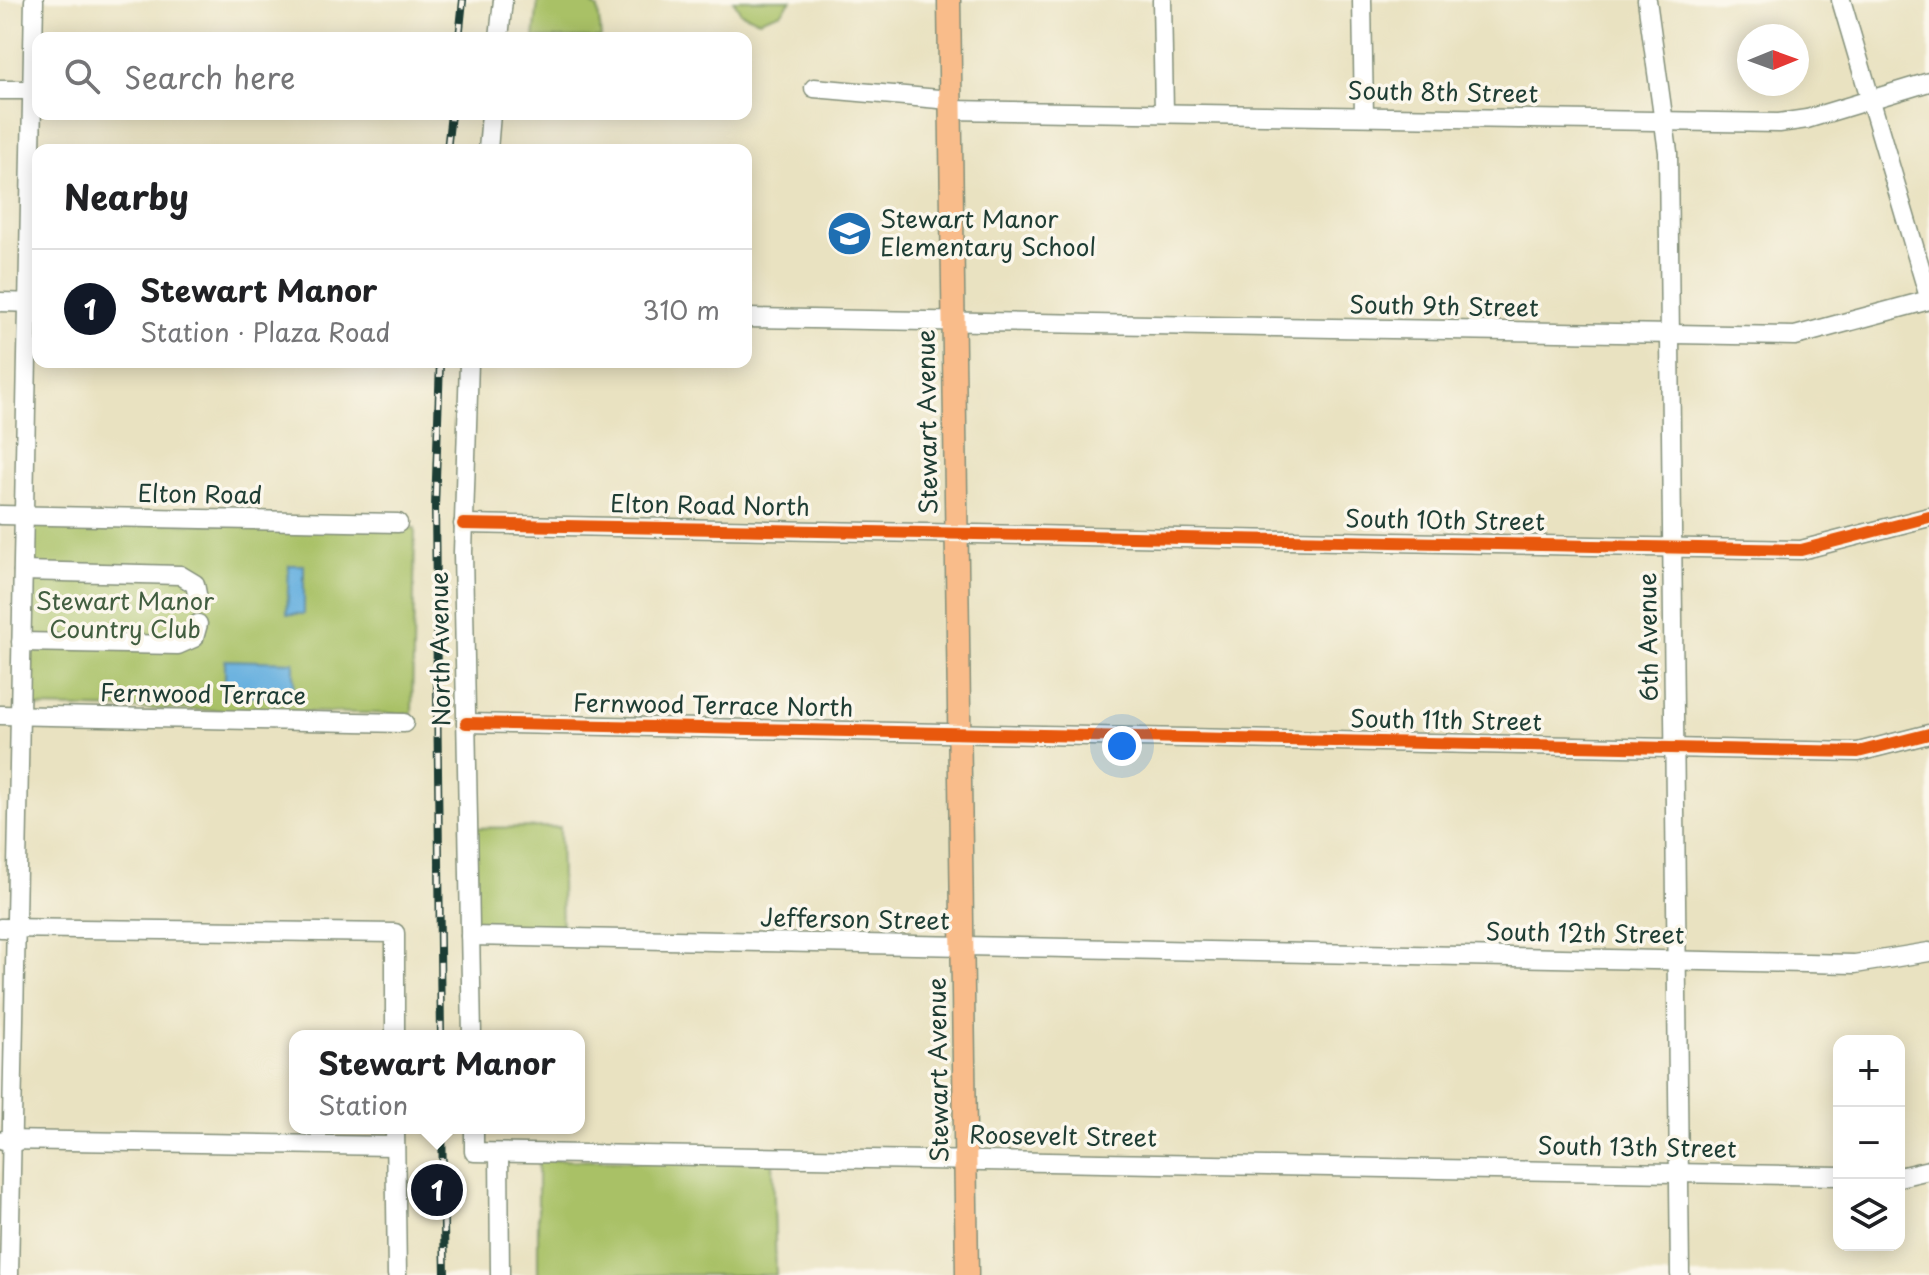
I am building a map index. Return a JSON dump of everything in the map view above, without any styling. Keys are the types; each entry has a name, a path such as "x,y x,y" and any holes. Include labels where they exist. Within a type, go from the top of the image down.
{"main road":[{"name":"Stewart Avenue","path":"949,0 967,1275"}],"street":[{"path":"34,0 34,32"},
{"path":"500,32 503,0"},
{"path":"1162,0 1164,112"},
{"path":"1362,0 1364,116"},
{"name":"6th Avenue","path":"1647,0 1666,121 1680,1275"},
{"path":"1841,0 1929,298"},
{"name":"South 8th Street","path":"814,88 950,105 1779,123 1929,82"},
{"path":"0,90 32,90"},
{"path":"34,144 35,120"},
{"path":"488,144 490,120"},
{"name":"South 9th Street","path":"752,318 1795,336 1929,298"},
{"path":"0,302 32,303"},
{"path":"9,1275 6,1140 8,928 20,715 32,327"},
{"name":"North Avenue","path":"469,368 463,524 472,1030"},
{"name":"Elton Road","path":"0,515 398,523"},
{"name":"South 10th Street","path":"956,533 1801,550 1929,517"},
{"name":"Elton Road North","path":"463,524 956,533"},
{"path":"23,571 180,575 195,584 198,599"},
{"path":"21,642 178,645 194,638 198,624"},
{"name":"Fernwood Terrace","path":"0,715 404,723"},
{"name":"Fernwood Terrace North","path":"466,723 959,734"},
{"name":"South 11th Street","path":"959,734 1858,752 1929,734"},
{"path":"8,928 395,933 395,1030"},
{"name":"Jefferson Street","path":"470,936 1239,951"},
{"name":"South 12th Street","path":"1239,951 1855,964 1929,952"},
{"path":"474,1134 474,1152 499,1153 500,1275"},
{"path":"6,1140 395,1137 397,1275"},
{"name":"Roosevelt Street","path":"499,1153 1434,1168"},
{"name":"South 13th Street","path":"1434,1168 1833,1176"},
{"path":"1905,1176 1929,1170"}],"green space":[{"path":"586,0 598,9 600,32 535,32 538,2"},
{"path":"733,0 791,0 782,12 759,20 741,13"},
{"name":"Stewart Manor Country Club","path":"31,520 415,528 412,714 26,707"},
{"path":"560,827 562,933 462,932 461,828"},
{"path":"538,1160 773,1162 776,1275 538,1275"}],"water":[{"path":"289,565 304,565 304,614 287,614"},
{"path":"225,660 294,662 294,697 225,695"}],"railway":[{"path":"460,32 463,0"},
{"path":"448,144 450,120"},
{"path":"440,368 435,507 441,1030"},
{"path":"442,1134 445,1275"}],"cycle path":[{"path":"463,524 1801,550 1929,517"},
{"path":"466,723 1858,752 1929,734"}],"place":[{"name":"Stewart Manor Elementary School","path":"849,234"},
{"name":"Stewart Manor","path":"437,1190"}]}
